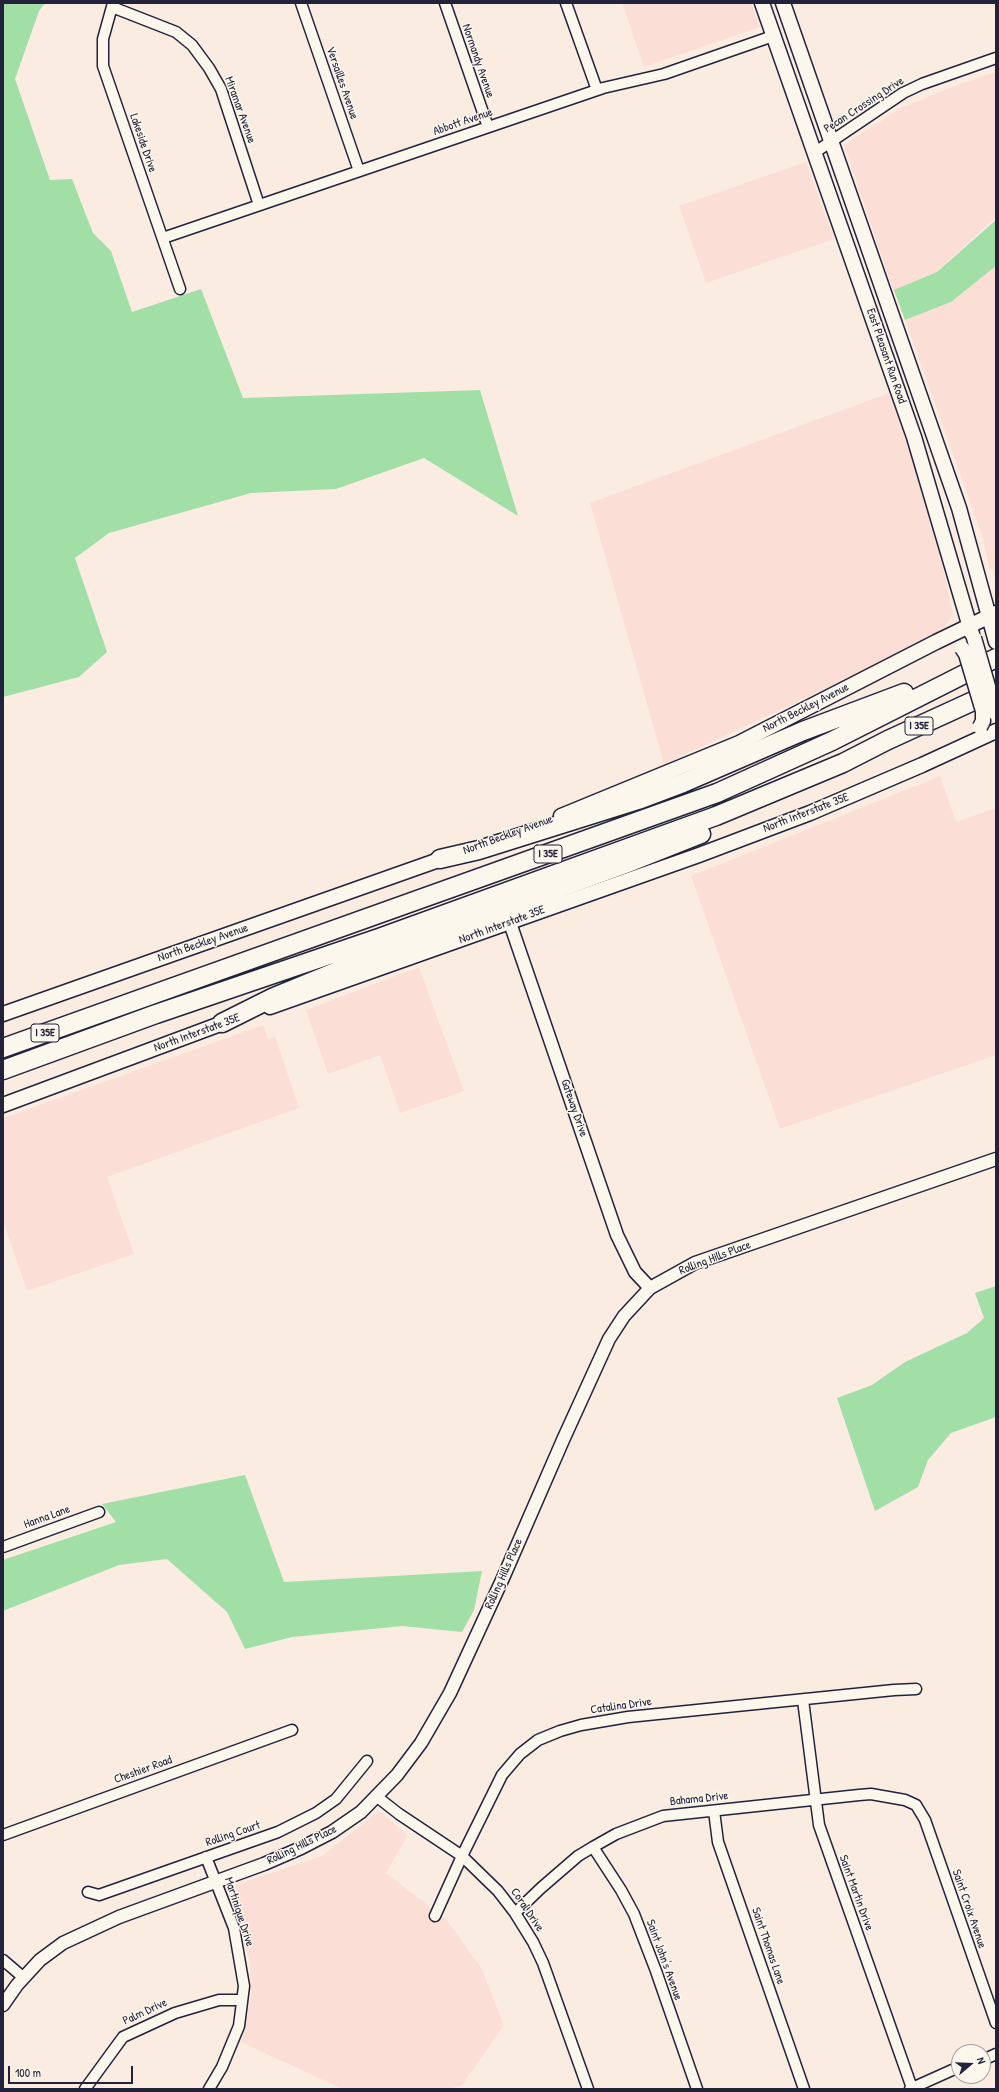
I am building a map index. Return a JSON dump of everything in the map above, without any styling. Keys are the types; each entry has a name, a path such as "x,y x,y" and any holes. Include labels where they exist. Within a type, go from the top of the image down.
{"highway":[{"path":"440,860 479,850 591,816 675,786 803,731 923,685 996,650"},
{"name":"I 35E","path":"3,1048 717,793 832,741 996,658"},
{"name":"I 35E","path":"3,1070 156,1014 378,938 716,816 843,763 888,740 996,691"},
{"path":"222,1023 274,997 367,959 668,847 802,788 843,763"}],"main road":[{"name":"East Pleasant Run Road","path":"762,3 909,422 996,714"},
{"name":"East Pleasant Run Road","path":"783,3 958,508 993,625"},
{"path":"774,36 792,30"},
{"path":"862,287 879,280"},
{"path":"879,338 897,332"},
{"path":"909,422 926,415"},
{"name":"North Beckley Avenue","path":"3,1014 440,860 579,809 739,743 936,642 993,625"},
{"path":"922,765 936,751 975,732 983,721 983,712 966,654 962,648 951,642 936,642"},
{"name":"North Interstate 35E","path":"3,1105 222,1023 510,922 810,813 922,765 996,731"}],"street":[{"name":"Versailles Avenue","path":"301,3 359,171"},
{"name":"Normandy Avenue","path":"445,3 488,127"},
{"path":"566,3 597,90"},
{"name":"Miramar Avenue","path":"113,5 176,32 192,45 209,68 220,89 259,205"},
{"name":"Lakeside Drive","path":"113,5 103,39 103,66 180,289"},
{"name":"Abbott Avenue","path":"163,238 597,90 664,74 774,36"},
{"name":"Pecan Crossing Drive","path":"814,153 831,143 903,93 922,84 996,58"},
{"name":"Gateway Drive","path":"510,922 617,1235 635,1272 650,1288"},
{"name":"Rolling Hills Place","path":"3,2005 40,1960 63,1943 119,1917 216,1882 301,1848 332,1832 361,1812 396,1774 421,1743 446,1699 503,1578 562,1440 609,1339 624,1316 650,1288 695,1263 996,1159"},
{"name":"Hanna Lane","path":"3,1547 99,1512"},
{"name":"Catalina Drive","path":"435,1916 462,1856 502,1775 520,1754 538,1740 560,1731 581,1725 628,1718 894,1690 916,1689"},
{"name":"Saint Martin Drive","path":"802,1700 818,1825 911,2088"},
{"name":"Cheshier Road","path":"3,1835 292,1730"},
{"name":"Rolling Court","path":"88,1892 99,1894 278,1832 316,1813 336,1799 367,1761"},
{"name":"Bahama Drive","path":"515,1913 578,1856 616,1834 657,1818 871,1794 905,1800 916,1805"},
{"name":"Coral Drive","path":"376,1796 399,1814 462,1856 498,1891 515,1913 533,1942 543,1963 588,2089"},
{"name":"Saint Croix Avenue","path":"916,1805 925,1820 996,2023"},
{"name":"Saint Thomas Lane","path":"714,1811 718,1842 804,2089"},
{"name":"Saint John's Avenue","path":"593,1846 621,1890 636,1921 697,2089"},
{"name":"Martinique Drive","path":"206,1857 234,1928 240,1955 244,1986 241,2000 239,2026 222,2067 209,2089"},
{"path":"3,1960 24,1978"},
{"name":"Palm Drive","path":"85,2089 123,2038 175,2012 219,2000 241,2000"},
{"path":"911,2088 951,2070"}],"shaded area":[{"path":"622,3 751,3 760,27 644,67"},
{"path":"996,72 996,217 935,273 894,293 844,145 899,109 949,88"},
{"path":"806,162 834,239 706,283 679,206"},
{"path":"996,266 996,574 989,567 983,538 905,320 951,302"},
{"path":"889,393 921,479 953,614 944,628 879,664 664,764 590,503"},
{"path":"940,776 956,822 996,808 996,1055 780,1129 691,876"},
{"path":"419,967 464,1091 400,1113 380,1055 328,1074 306,1010"},
{"path":"263,1025 268,1039 275,1036 299,1108 107,1177 134,1254 27,1291 3,1221 3,1118"},
{"path":"379,1811 408,1835 386,1873 446,1919 482,1969 504,2026 462,2085 450,2089 342,2089 241,2042 251,1997 250,1961 226,1888 322,1856"}],"green space":[{"path":"3,3 45,3 39,11 15,79 50,180 72,179 93,233 111,251 132,312 201,289 243,398 480,390 518,516 424,458 336,489 251,493 109,533 75,558 107,652 79,677 3,697"},
{"path":"996,220 996,266 951,302 905,320 894,290 937,272"},
{"path":"996,1286 996,1417 951,1433 928,1460 918,1487 875,1511 837,1398 872,1385 905,1362 967,1333 984,1318 975,1293"},
{"path":"245,1475 284,1582 482,1571 474,1610 462,1632 402,1626 292,1637 245,1649 227,1612 167,1559 119,1565 3,1611 3,1560 116,1522 102,1504"}]}
